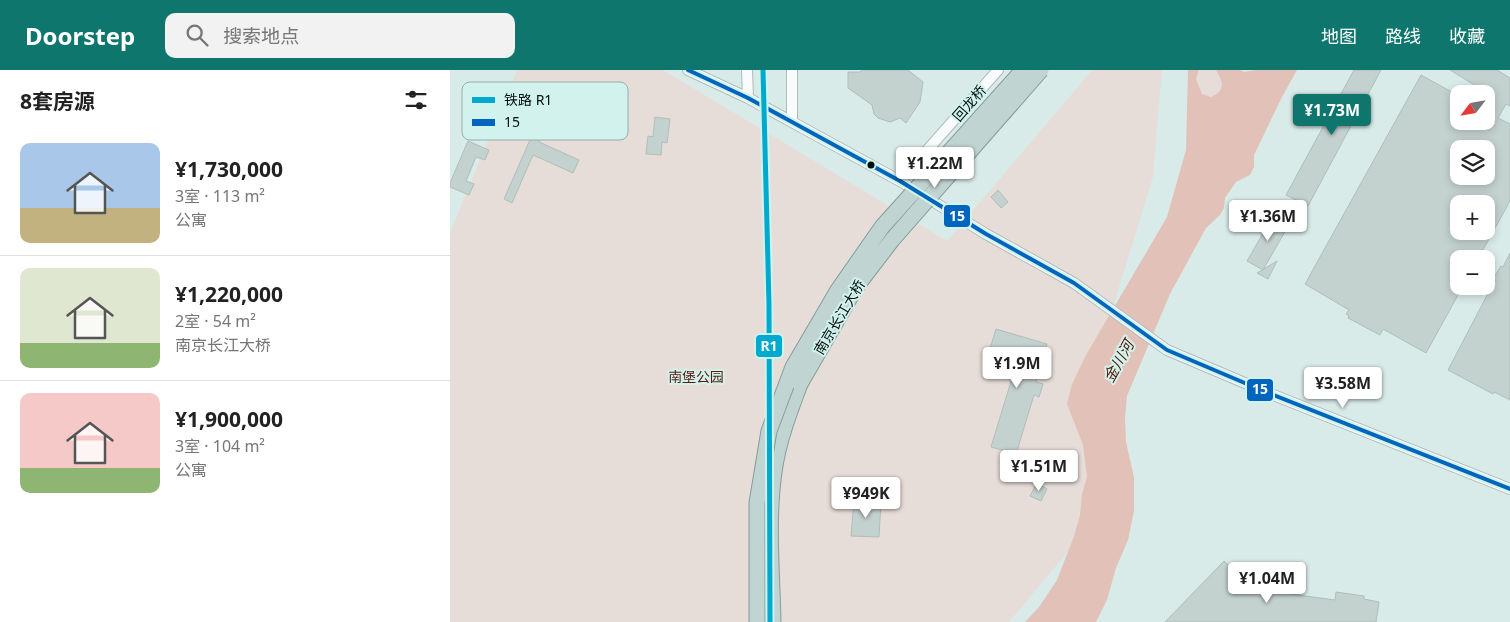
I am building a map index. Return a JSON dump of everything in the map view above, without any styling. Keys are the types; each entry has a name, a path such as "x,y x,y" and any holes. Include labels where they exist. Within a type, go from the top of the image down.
{"highway":[{"name":"南京长江大桥","path":"757,622 758,503 769,431 793,367 838,290 882,227 1023,70"},
{"name":"南京长江大桥","path":"773,622 770,512 774,471 786,423 800,384 856,287 892,240 1041,70"}],"street":[{"path":"688,70 748,98 792,122 1074,283 1167,350 1266,392 1510,489"},
{"path":"748,70 748,98"},
{"path":"792,70 792,122"},
{"name":"回龙桥","path":"900,182 998,70"}],"green space":[{"name":"南堡公园","path":"517,70 663,70 947,241 1092,70 1162,70 1153,177 1102,343 1086,530 1009,622 450,622 450,233 488,140 628,140 628,82 512,82"},
{"path":"1199,70 1216,70 1222,85 1219,92 1211,97 1202,94 1196,79"}],"water":[{"name":"金川河","path":"1188,70 1199,70 1196,79 1202,94 1211,97 1219,92 1222,85 1216,70 1241,70 1244,72 1254,70 1297,70 1254,155 1254,167 1250,175 1236,182 1225,198 1224,208 1220,215 1206,228 1170,294 1127,396 1125,417 1126,442 1134,477 1134,511 1128,540 1116,568 1107,600 1096,622 1025,622 1039,607 1057,580 1074,536 1087,477 1083,445 1067,404 1072,384 1086,355 1167,217 1186,150"}],"building":[{"path":"862,70 908,70 923,82 920,102 906,123 900,118 890,122 878,118 874,114 872,105 848,88 848,72 860,72"},
{"path":"1354,70 1381,70 1308,206 1286,195"},
{"path":"1450,70 1497,70 1510,78 1510,106 1506,104 1498,118 1510,124 1510,201 1495,228 1495,195 1450,195 1450,240 1488,240 1483,250 1450,250 1450,295 1458,295 1426,353 1383,329 1380,335 1348,318 1349,316 1346,314 1349,310 1305,284 1421,75 1450,91 1450,130 1495,130 1495,85 1475,85"},
{"path":"655,117 670,119 667,143 662,142 661,155 646,154 648,136 653,137"},
{"path":"530,140 540,140 539,142 579,160 573,173 533,155 512,203 504,199"},
{"path":"468,141 489,150 485,160 476,157 466,181 474,184 469,195 450,187"},
{"path":"998,190 1008,202 1001,208 991,197"},
{"path":"1274,214 1290,223 1263,270 1247,261"},
{"path":"1510,253 1510,400 1494,392 1493,394 1448,370 1487,295 1495,295 1495,276 1501,266 1503,267"},
{"path":"1277,261 1268,279 1257,273"},
{"path":"996,329 1047,344 1036,382 1043,384 1039,397 1034,395 1016,454 991,447 1013,375 1023,378 1029,356 1003,347 999,358 988,355"},
{"path":"1037,483 1047,489 1041,501 1030,496"},
{"path":"854,501 881,503 879,537 851,536"},
{"path":"1224,561 1254,589 1335,600 1336,592 1364,596 1364,599 1379,602 1376,622 1165,622"}],"railway":[{"path":"763,70 769,304 770,622"}],"rail line":[{"name":"R1","path":"763,70 769,304 770,622"}],"transit line":[{"name":"15","path":"688,70 748,98 900,181 986,234 1074,283 1167,350 1266,392 1510,489"}]}
